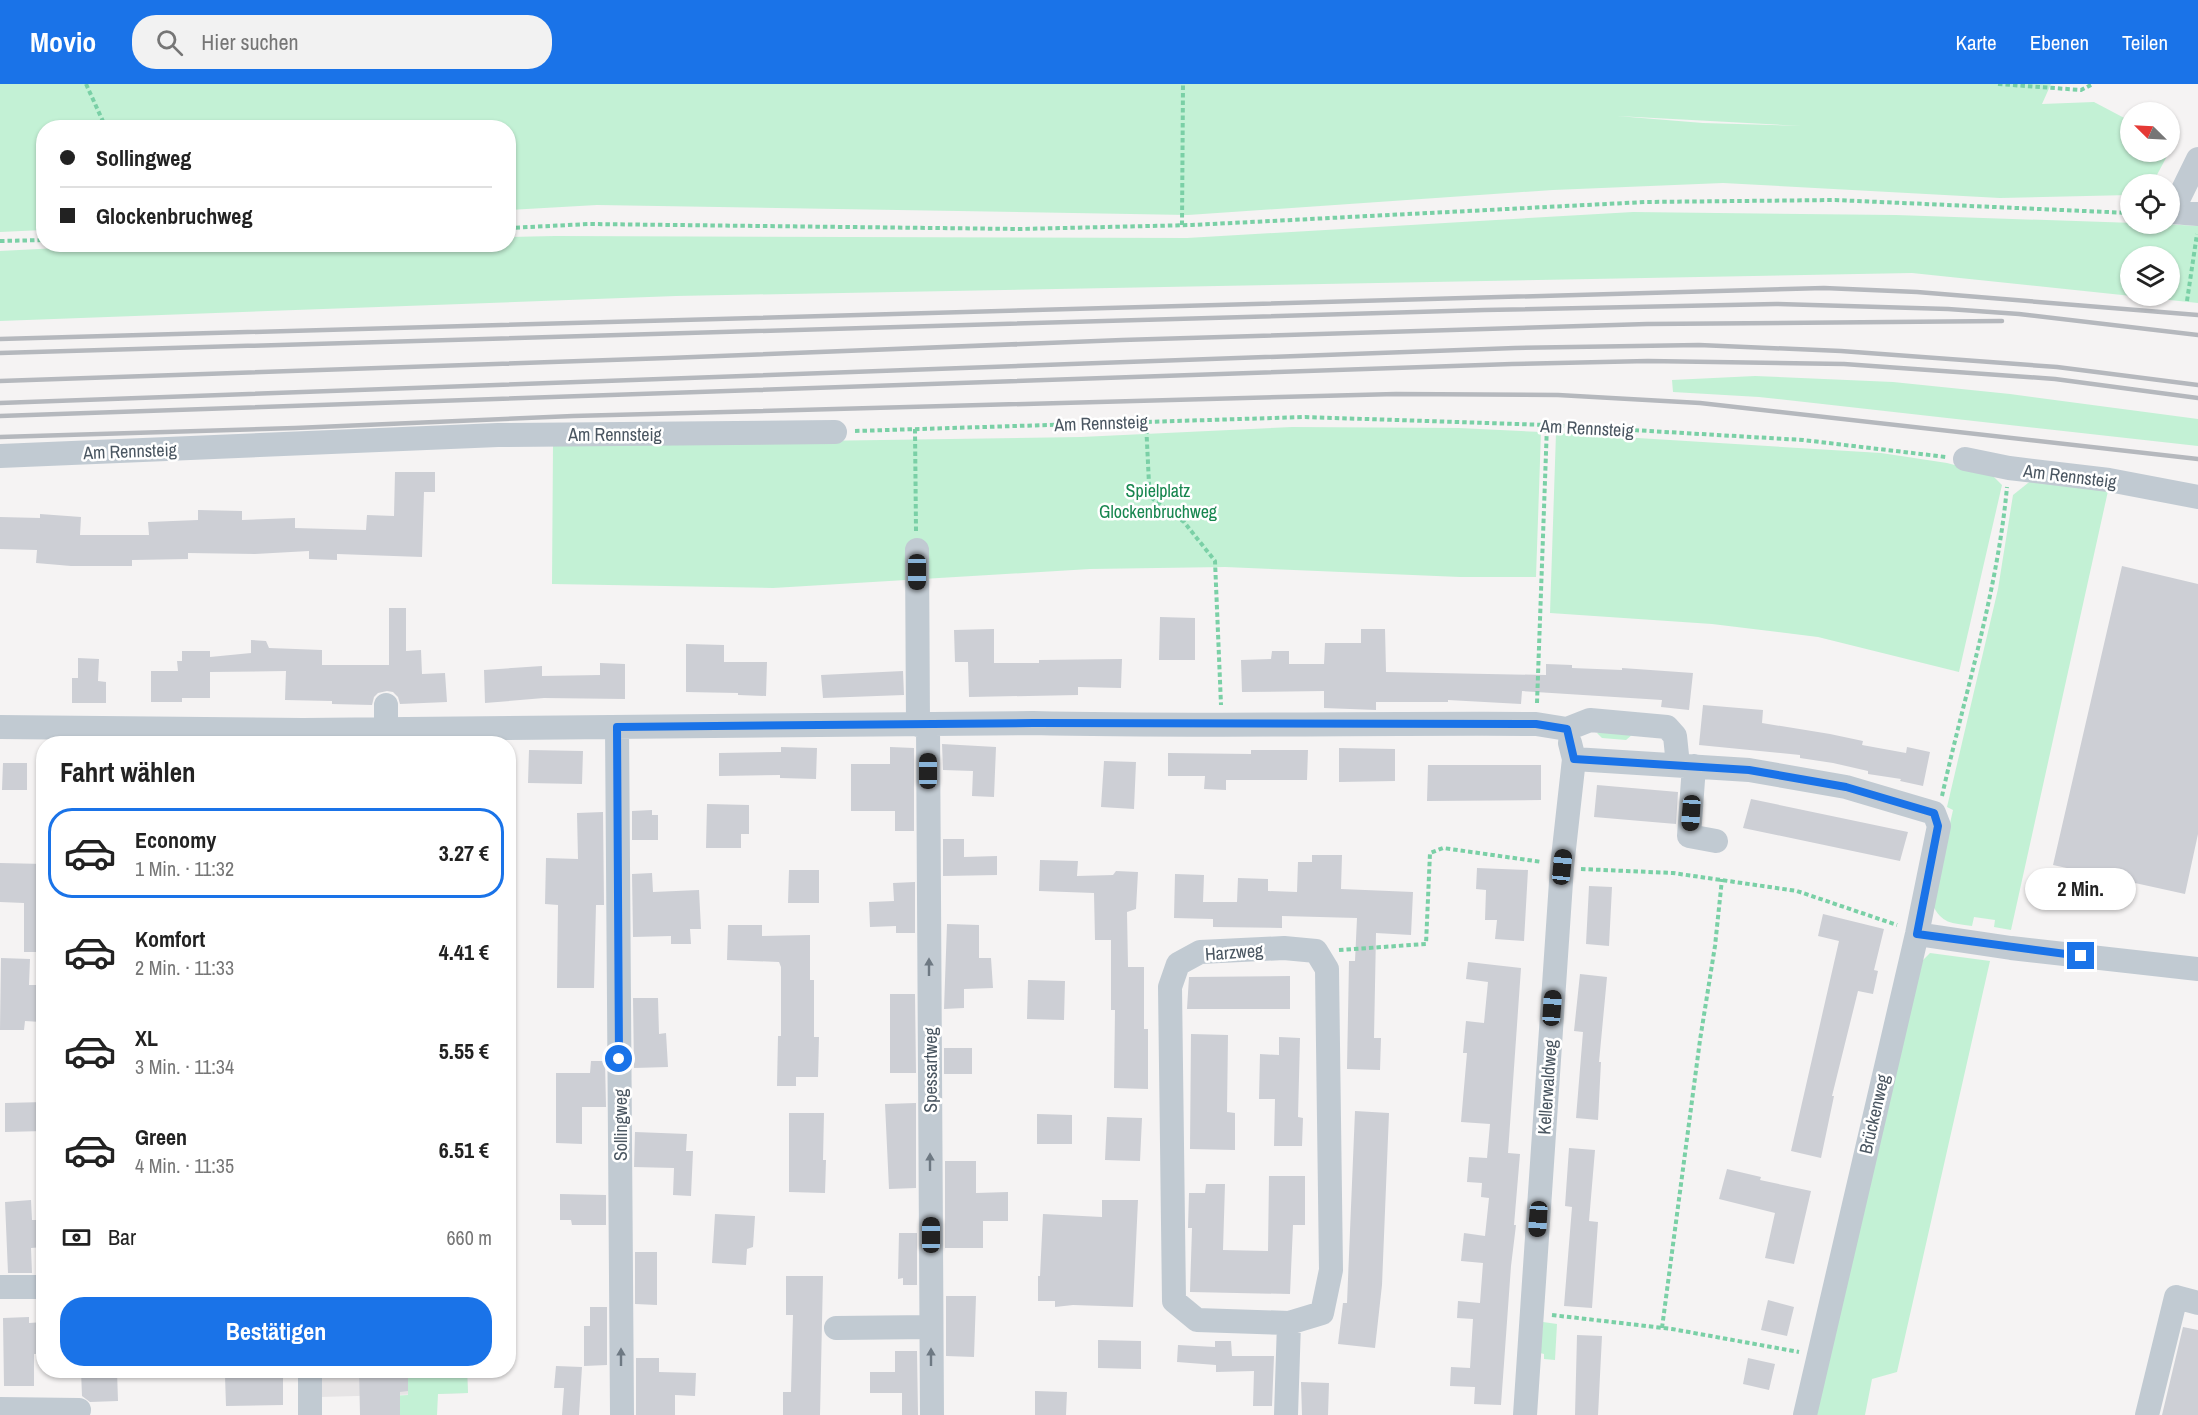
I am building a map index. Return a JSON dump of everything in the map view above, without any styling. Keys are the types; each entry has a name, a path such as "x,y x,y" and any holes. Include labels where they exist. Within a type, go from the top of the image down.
{"street":[{"path":"2198,159 2172,212 2198,214"},
{"name":"Am Rennsteig","path":"0,456 498,435 836,432"},
{"name":"Am Rennsteig","path":"1965,459 2009,468 2109,480 2198,497"},
{"name":"Spessartweg","path":"916,550 923,725 932,1415"},
{"path":"386,705 386,729"},
{"path":"313,736 386,729 923,725 1536,724 1567,729 1590,720 1667,727 1675,736 1686,765 1689,836 1716,841"},
{"name":"Sollingweg","path":"617,727 622,1415"},
{"path":"0,728 269,736"},
{"name":"Kellerwaldweg","path":"1525,1415 1562,867 1574,759 1567,729"},
{"path":"1574,759 1749,770 1846,787 1934,813"},
{"name":"Brückenweg","path":"1805,1415 1917,934 1938,826 1934,813"},
{"path":"1917,934 2011,948 2198,969"},
{"name":"Harzweg","path":"1284,948 1316,951 1327,969 1331,1270 1322,1313 1289,1323 1197,1320 1174,1301 1170,987 1178,964 1200,952 1284,948"},
{"path":"0,1287 36,1287"},
{"path":"2147,1415 2176,1298 2198,1303"},
{"path":"1286,1415 1289,1323"},
{"path":"836,1328 931,1327"},
{"path":"310,1378 310,1415"},
{"path":"0,1409 79,1410"}],"path":[{"path":"86,84 102,120"},
{"path":"1182,225 1183,84"},
{"path":"1998,84 2081,90 2093,84"},
{"path":"516,228 589,225 1020,229 1182,225 1645,202 1834,200 2120,213"},
{"path":"2187,301 2198,227"},
{"path":"0,241 36,240"},
{"name":"Am Rennsteig","path":"836,432 1305,417 1547,425 1803,440 1965,459"},
{"path":"1146,422 1149,484 1153,500 1184,522 1215,561 1221,724"},
{"path":"1536,724 1547,425"},
{"path":"915,429 916,550"},
{"path":"1934,813 1942,800 1959,717 1978,652 1993,588 2009,468"},
{"path":"1316,951 1426,944 1430,853 1443,848 1531,859 1562,867 1673,873 1797,891 1885,920 1917,934"},
{"path":"1662,1328 1700,1040 1715,946 1722,879"},
{"path":"1532,1313 1662,1328 1818,1355"}],"shaded area":[{"path":"320,1378 467,1378 468,1393 320,1397"}],"green space":[{"path":"0,84 2051,84 2042,104 2094,102 2120,116 2120,162 2164,162 2157,174 2120,174 2120,195 2000,198 1723,183 1553,190 1188,215 597,205 516,210 516,120 36,120 36,230 0,232","holes":["1617,116 1802,126 1703,123"]},
{"path":"1633,212 1896,215 2120,223 2120,234 2180,234 2180,225 2198,226 2198,303 2180,301 2180,246 2120,246 2120,295 1912,273 676,296 0,321 0,251 36,249 36,252 516,252 516,237 1187,238"},
{"path":"1755,376 1893,382 2010,394 2198,419 2198,446 1759,397 1673,392 1672,380"},
{"name":"Spielplatz Glockenbruchweg","path":"1292,427 1459,428 1541,432 1536,577 1460,577 1225,567 1090,569 773,588 552,584 553,445 1081,437"},
{"path":"1556,433 1881,453 1947,463 1992,475 2002,485 1959,672 1818,637 1712,624 1550,613"},
{"path":"2033,479 2108,491 2011,930 1994,927 1995,920 1974,917 1972,926 1953,923 1944,919 1932,904 1953,810 1947,807 1998,589 2013,495"},
{"path":"1602,731 1633,734 1626,740 1602,738 1597,733"},
{"path":"1930,953 1990,961 1897,1372 1872,1379 1865,1415 1813,1415 1919,964"},
{"path":"1543,1322 1557,1324 1555,1360 1544,1359 1544,1354 1540,1353"},
{"path":"408,1378 467,1378 468,1393 438,1394 437,1415 400,1415 388,1396 408,1395"}],"building":[{"path":"395,472 435,472 435,492 424,492 422,557 337,554 337,560 309,559 309,551 255,554 188,553 188,559 132,560 132,566 71,566 36,563 37,550 0,549 0,517 40,518 40,514 81,517 80,535 149,535 148,522 198,520 198,510 242,511 242,520 295,518 295,528 366,530 367,515 394,516"},
{"path":"2122,566 2198,584 2198,834 2185,894 2053,865"},
{"path":"389,608 406,608 406,651 421,650 422,674 445,673 447,702 400,704 393,692 387,691 378,693 372,705 285,700 286,671 210,672 210,698 182,698 182,702 151,702 151,671 178,671 177,661 182,661 182,651 210,651 210,657 251,653 251,640 266,641 269,648 322,650 322,665 389,665"},
{"path":"1160,617 1195,618 1195,660 1159,660"},
{"path":"994,629 994,663 1122,659 1121,688 1078,687 1078,695 969,697 968,662 955,662 954,630"},
{"path":"1361,629 1385,629 1386,672 1546,675 1546,664 1572,665 1572,668 1622,670 1622,668 1693,673 1689,710 1661,707 1662,700 1522,691 1521,704 1448,700 1448,702 1376,702 1376,710 1324,708 1324,691 1242,692 1241,660 1271,659 1272,651 1289,651 1289,664 1324,664 1325,643 1361,643"},
{"path":"686,644 724,645 724,662 767,662 766,696 686,692"},
{"path":"78,658 99,659 98,681 106,682 106,703 72,703 72,678 78,678"},
{"path":"600,663 625,664 625,699 544,698 485,703 484,670 542,666 542,676 600,675"},
{"path":"903,671 904,695 823,698 821,675"},
{"path":"1703,705 1763,710 1762,723 1830,734 1863,741 1862,745 1906,753 1907,747 1930,752 1923,786 1900,781 1901,779 1868,774 1868,771 1833,763 1800,758 1800,755 1699,745"},
{"path":"942,744 996,747 994,797 972,796 973,771 943,770"},
{"path":"781,747 817,748 816,779 780,778 780,775 719,776 719,753 781,752"},
{"path":"890,747 914,748 914,831 895,831 895,811 851,811 851,764 890,764"},
{"path":"1339,748 1395,749 1395,781 1339,782"},
{"path":"529,750 583,751 582,784 528,783"},
{"path":"1251,750 1308,750 1307,780 1226,780 1226,790 1204,789 1205,776 1168,776 1168,753 1251,754"},
{"path":"1104,761 1136,762 1134,809 1101,807"},
{"path":"3,763 27,763 27,790 2,790"},
{"path":"1428,765 1541,765 1541,800 1427,801"},
{"path":"1597,785 1678,792 1676,824 1594,817"},
{"path":"1751,799 1908,832 1900,861 1743,828"},
{"path":"707,804 749,805 749,834 741,834 741,848 706,848"},
{"path":"652,810 652,815 658,815 658,840 632,840 632,811"},
{"path":"603,812 604,905 596,905 594,988 557,988 558,905 545,904 546,858 578,859 577,813"},
{"path":"943,839 964,839 964,857 997,856 997,875 943,876"},
{"path":"1312,855 1342,855 1341,889 1413,892 1411,935 1376,933 1374,1038 1381,1038 1380,1070 1347,1069 1349,961 1355,961 1357,918 1282,916 1282,928 1213,927 1213,919 1174,918 1175,874 1204,875 1203,902 1237,902 1238,878 1268,879 1268,891 1297,892 1298,862 1312,862"},
{"path":"1040,860 1078,861 1077,876 1113,875 1116,871 1138,872 1136,909 1127,912 1128,967 1144,967 1144,1029 1148,1029 1148,1089 1114,1088 1115,1010 1111,1010 1111,940 1095,940 1094,893 1039,891"},
{"path":"0,863 36,864 36,952 24,952 24,903 0,902"},
{"path":"1477,868 1528,870 1524,941 1495,939 1497,920 1485,920 1486,890 1476,889"},
{"path":"789,870 819,870 819,903 788,903"},
{"path":"652,873 653,892 699,890 701,929 690,929 691,944 671,944 671,936 633,937 632,874"},
{"path":"915,882 915,933 896,933 896,926 870,927 869,902 894,901 893,883"},
{"path":"1589,886 1612,887 1609,946 1586,944"},
{"path":"1823,914 1884,929 1874,970 1878,971 1873,994 1858,991 1832,1096 1834,1096 1821,1158 1791,1151 1839,941 1818,936"},
{"path":"947,924 979,925 979,958 991,958 993,988 964,989 964,1008 944,1009"},
{"path":"728,925 762,925 762,936 810,935 810,980 814,980 814,1037 819,1037 818,1077 796,1077 796,1086 777,1086 778,1036 781,1036 781,967 779,962 727,960"},
{"path":"1,958 30,959 29,985 36,985 36,1022 25,1021 24,1030 0,1030"},
{"path":"1468,962 1521,968 1508,1153 1520,1154 1501,1405 1474,1404 1475,1387 1450,1386 1451,1367 1470,1368 1473,1319 1457,1318 1458,1301 1480,1303 1483,1263 1461,1261 1464,1233 1485,1236 1489,1198 1481,1197 1482,1183 1467,1182 1469,1157 1487,1158 1490,1124 1461,1122 1467,1053 1463,1053 1466,1021 1484,1023 1488,982 1466,979"},
{"path":"1580,974 1607,977 1599,1062 1601,1062 1598,1120 1576,1118 1583,1032 1574,1031"},
{"path":"1290,976 1290,1009 1187,1009 1189,977"},
{"path":"1028,980 1065,981 1064,1020 1027,1019"},
{"path":"890,994 915,994 916,1073 890,1073"},
{"path":"633,998 658,998 659,1034 666,1033 668,1067 634,1068"},
{"path":"1191,1034 1228,1035 1227,1112 1235,1113 1235,1150 1190,1149"},
{"path":"1279,1037 1300,1038 1298,1117 1303,1118 1302,1146 1274,1146 1275,1099 1259,1099 1260,1054 1279,1055"},
{"path":"944,1048 972,1048 972,1074 944,1074"},
{"path":"591,1061 605,1061 606,1107 582,1107 582,1144 556,1143 556,1073 590,1073"},
{"path":"36,1102 36,1131 5,1132 5,1103"},
{"path":"916,1103 916,1188 889,1189 885,1104"},
{"path":"1355,1111 1389,1113 1382,1285 1375,1348 1338,1344 1343,1303 1347,1303"},
{"path":"789,1113 824,1113 825,1193 789,1192"},
{"path":"1037,1114 1072,1115 1072,1144 1037,1144"},
{"path":"1107,1117 1142,1118 1140,1161 1105,1160"},
{"path":"635,1132 687,1134 686,1151 693,1151 691,1196 673,1195 674,1168 634,1167"},
{"path":"1569,1148 1595,1150 1589,1221 1598,1222 1592,1308 1564,1306 1572,1207 1565,1206"},
{"path":"945,1161 976,1161 976,1193 1008,1192 1008,1221 983,1221 983,1248 945,1248"},
{"path":"1727,1169 1761,1177 1760,1180 1811,1191 1794,1264 1765,1258 1775,1213 1719,1199"},
{"path":"1269,1176 1305,1176 1305,1225 1293,1225 1290,1294 1190,1292 1192,1228 1188,1228 1189,1193 1205,1193 1206,1184 1225,1184 1223,1250 1268,1251"},
{"path":"560,1194 606,1195 606,1225 572,1225 571,1220 560,1220"},
{"path":"31,1200 32,1220 36,1220 36,1248 31,1248 32,1273 8,1273 5,1202"},
{"path":"1102,1200 1138,1200 1133,1307 1073,1305 1055,1307 1055,1301 1038,1301 1043,1214 1102,1217"},
{"path":"715,1214 755,1216 753,1247 747,1249 746,1265 712,1263"},
{"path":"899,1233 917,1233 917,1285 903,1285 903,1278 898,1279"},
{"path":"635,1252 657,1252 657,1305 635,1304"},
{"path":"786,1276 823,1276 820,1415 783,1415 783,1392 791,1392 793,1315 786,1315"},
{"path":"946,1296 976,1296 974,1357 946,1356"},
{"path":"1768,1300 1794,1307 1787,1336 1761,1330"},
{"path":"590,1307 607,1307 607,1365 584,1366 584,1326 590,1326"},
{"path":"29,1317 29,1323 36,1323 34,1386 4,1386 3,1318"},
{"path":"2183,1327 2198,1330 2198,1415 2162,1415"},
{"path":"1577,1335 1602,1336 1598,1415 1575,1415"},
{"path":"1098,1340 1141,1341 1141,1369 1098,1368"},
{"path":"1215,1341 1231,1341 1232,1356 1274,1356 1272,1406 1253,1406 1254,1371 1216,1372 1216,1365 1177,1362 1178,1345 1215,1347"},
{"path":"895,1351 917,1351 918,1415 902,1415 902,1393 870,1393 870,1372 895,1372"},
{"path":"636,1358 659,1358 659,1372 696,1373 695,1396 675,1395 675,1415 636,1415"},
{"path":"1748,1358 1775,1364 1769,1390 1743,1384"},
{"path":"556,1366 582,1367 579,1415 562,1415 564,1388 554,1388"},
{"path":"81,1378 117,1378 118,1401 90,1402 82,1396"},
{"path":"225,1378 283,1378 283,1405 226,1406"},
{"path":"359,1378 408,1378 408,1391 400,1392 400,1415 360,1415"},
{"path":"1301,1382 1329,1383 1328,1415 1302,1415"},
{"path":"1035,1391 1067,1392 1066,1415 1035,1415"}],"railway":[{"path":"0,339 1824,288 1917,292 2198,315"},
{"path":"0,353 1484,310 1776,304 1948,309 2019,314 2198,335"},
{"path":"0,381 1122,340 1647,324 2002,321"},
{"path":"0,403 1515,348 1699,345 1841,351 2057,367 2198,385"},
{"path":"0,416 1648,361 1844,364 2055,379 2198,398"},
{"path":"0,437 295,428 573,416 1396,394 1558,395 1700,403 2198,459"}],"route":[{"path":"619,1059 617,727 1033,723 1104,725 1536,724 1567,729 1574,759 1749,770 1846,787 1934,813 1938,826 1917,934 2081,956"}]}
